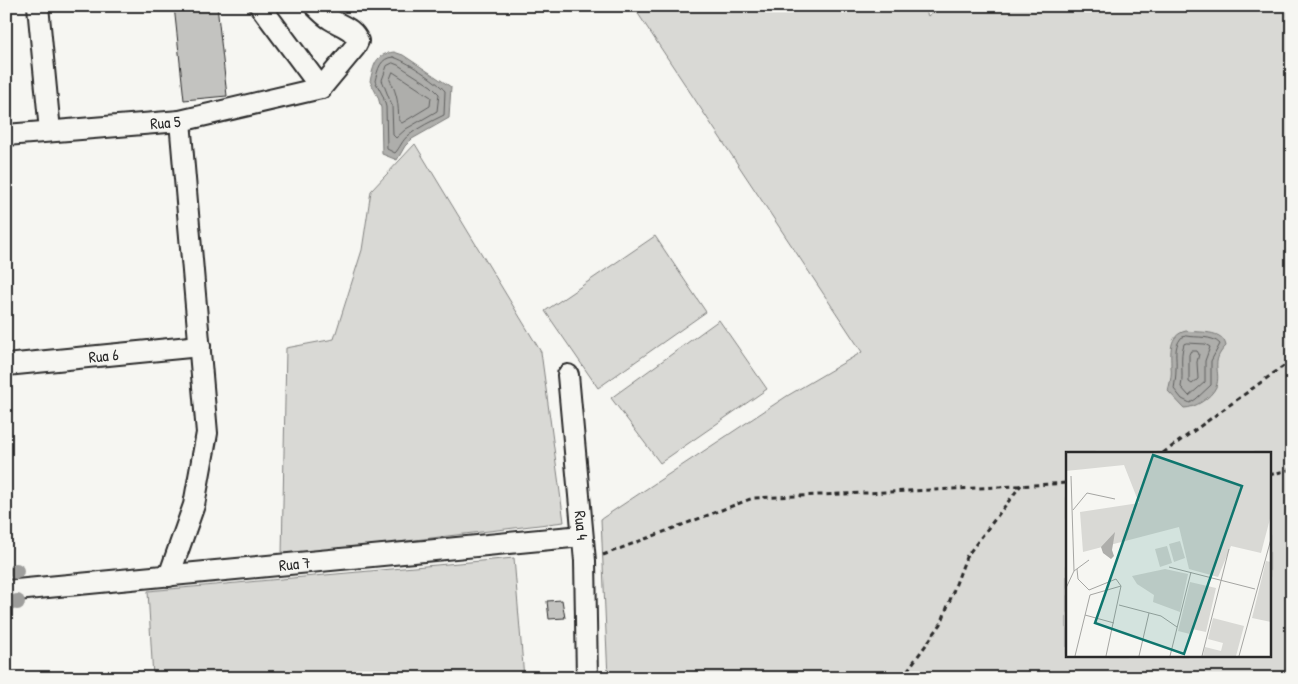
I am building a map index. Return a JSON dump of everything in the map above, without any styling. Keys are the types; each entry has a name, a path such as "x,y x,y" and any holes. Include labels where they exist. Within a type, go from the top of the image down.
{"street":[{"path":"38,6 50,131"},
{"path":"260,6 321,88 358,41 352,30 329,18 315,6"},
{"name":"Rua 5","path":"6,135 180,121 321,88"},
{"path":"169,576 194,504 207,433 180,121"},
{"name":"Rua 6","path":"6,365 200,346"},
{"name":"Rua 4","path":"568,375 585,561 587,678"},
{"name":"Rua 7","path":"6,591 582,536"}],"path":[{"path":"1164,452 1292,360"},
{"path":"1270,475 1292,469"},
{"path":"585,561 753,498 1066,483"},
{"path":"902,678 941,624 966,557 1021,485"}],"shaded area":[{"path":"633,6 923,6 928,16 940,6 1292,6 1292,678 608,678 601,519 787,396 862,352"},
{"path":"415,144 541,352 564,522 282,556 286,348 334,339 362,250 371,191"},
{"path":"655,236 706,312 598,388 545,311"},
{"path":"719,320 767,389 660,463 611,398"},
{"path":"514,558 524,678 153,678 148,591"}],"water":[{"path":"394,52 403,55 451,87 449,118 412,139 405,146 397,160 382,154 381,108 370,81 376,61 383,55"},
{"path":"1186,331 1215,334 1224,341 1226,346 1218,357 1218,376 1214,391 1202,402 1184,408 1168,391 1171,376 1173,340 1180,333"}],"building":[{"path":"174,6 217,6 227,96 184,100"},
{"path":"562,600 565,618 549,619 547,601"}]}
